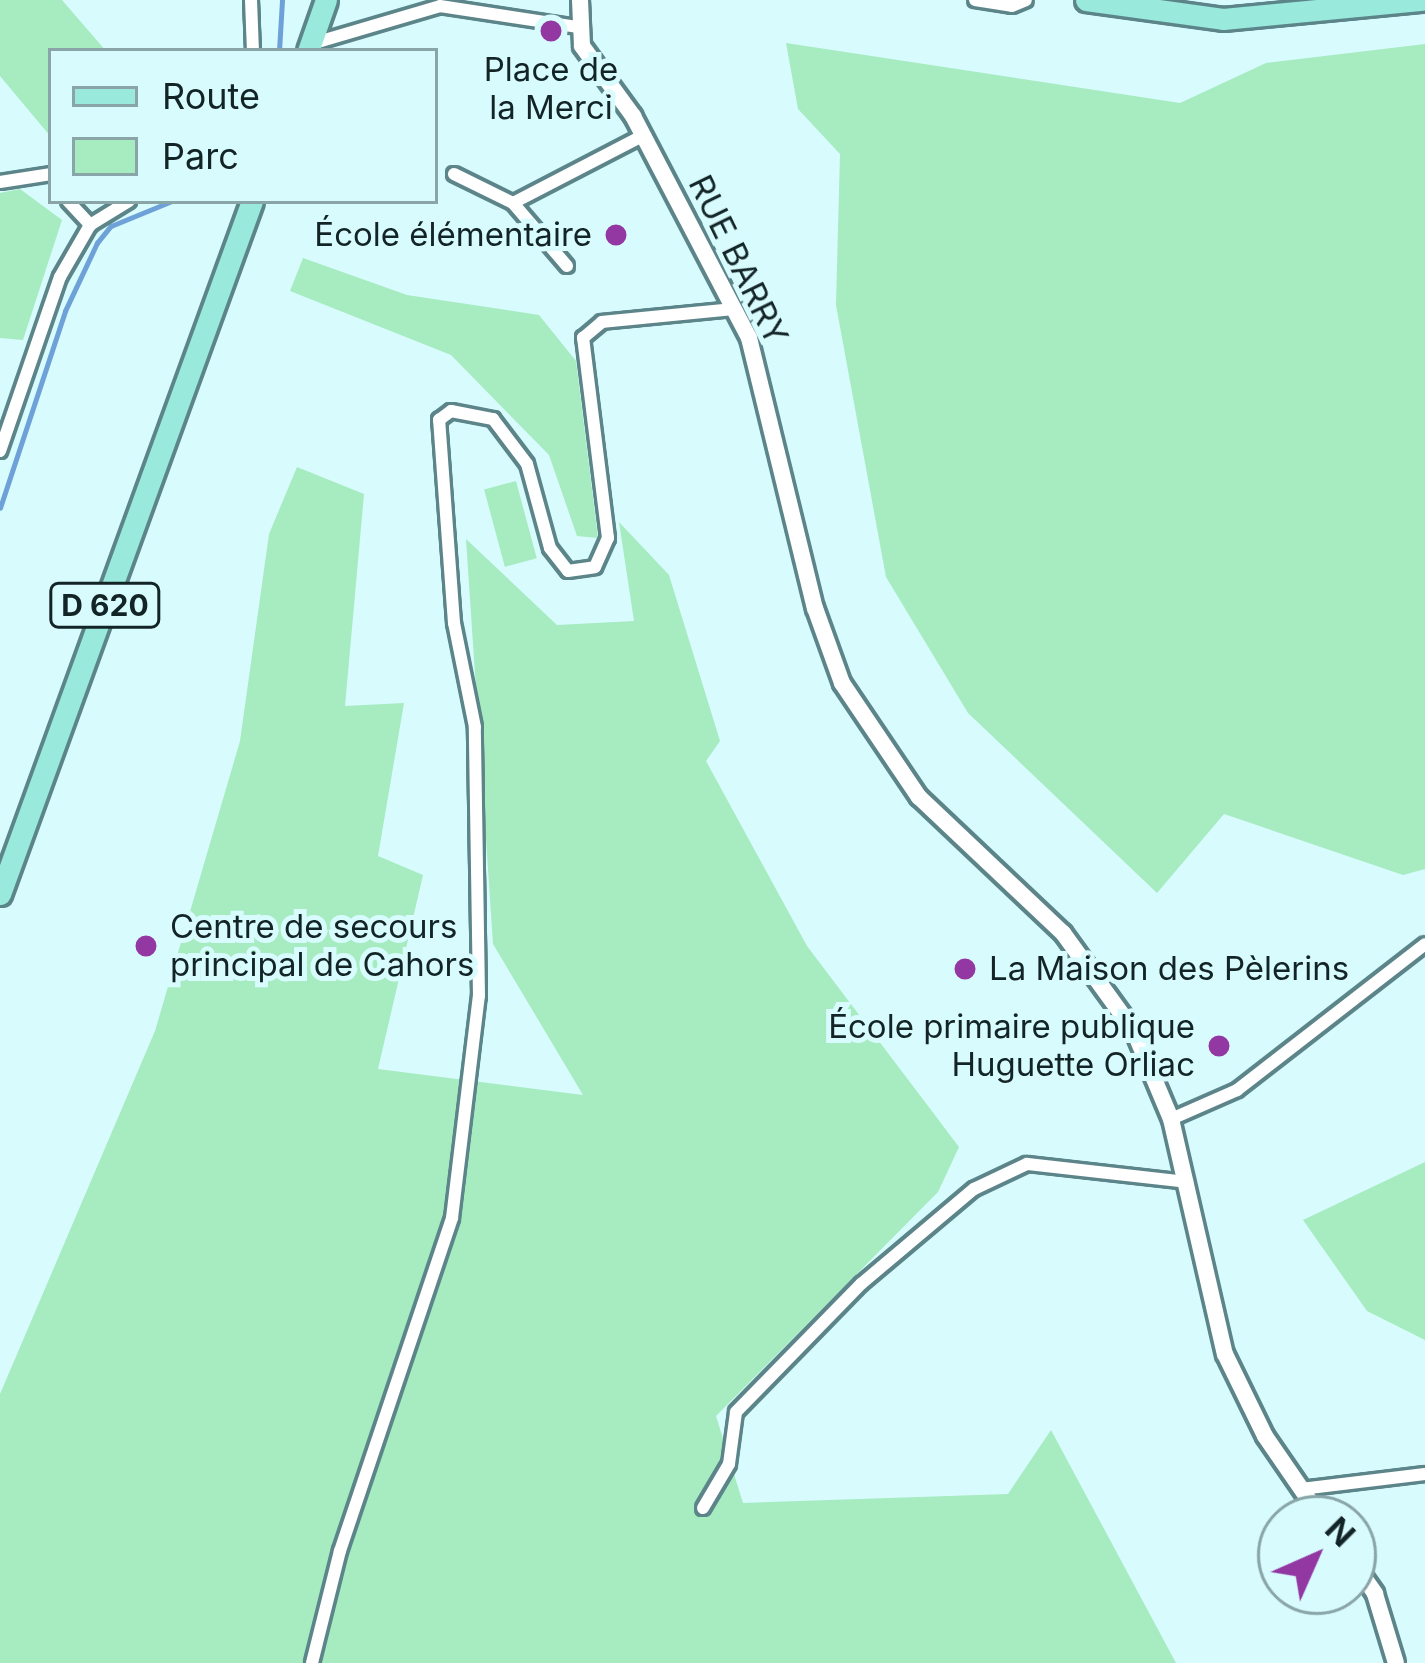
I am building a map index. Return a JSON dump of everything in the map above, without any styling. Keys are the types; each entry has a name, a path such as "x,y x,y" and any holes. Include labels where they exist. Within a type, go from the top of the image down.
{"main road":[{"path":"309,48 326,0"},
{"path":"1086,0 1222,19 1422,0"},
{"name":"D 620","path":"0,894 251,204"}],"street":[{"path":"251,0 254,48"},
{"path":"309,48 440,6 578,27 580,0"},
{"path":"975,0 1012,6 1026,0"},
{"name":"RUE BARRY","path":"578,27 592,62 644,135 735,309 761,380 806,571 851,700 920,797 1063,933 1104,986 1144,1051 1172,1119 1225,1354 1305,1495"},
{"path":"513,202 644,135"},
{"path":"0,182 46,173"},
{"path":"454,174 513,202 567,266"},
{"path":"71,204 89,225"},
{"path":"0,451 60,277 89,225 118,204"},
{"path":"312,1663 340,1551 452,1218 478,996 475,727 454,622 439,420 451,410 494,419 527,464 550,548 568,571 595,568 608,538 578,350 587,331 735,309"},
{"path":"1172,1119 1238,1090 1425,944"},
{"path":"704,1508 725,1476 736,1412 861,1284 974,1189 1027,1164 1186,1182"},
{"path":"1301,1489 1425,1474"},
{"path":"1377,1597 1396,1663"}],"green space":[{"path":"0,0 62,0 103,48 48,48 48,133 0,76"},
{"path":"786,43 1180,103 1266,63 1425,44 1425,869 1403,875 1224,814 1157,893 968,713 886,577 836,305 840,154 798,109"},
{"path":"20,189 62,220 23,340 0,338 0,193"},
{"path":"303,258 407,295 539,315 576,361 598,538 577,536 549,455 451,355 290,291"},
{"path":"297,467 364,494 345,706 404,703 378,856 423,875 378,1069 583,1095 493,944 466,539 557,625 634,621 619,522 669,575 720,741 706,761 807,946 959,1147 938,1192 716,1416 743,1503 1008,1494 1051,1430 1176,1663 0,1663 0,1394 155,1031 240,741 269,534"},
{"path":"516,481 537,558 505,567 484,490"},
{"path":"1425,1162 1425,1340 1367,1311 1303,1220"}],"waterway":[{"path":"279,48 282,0"},
{"path":"0,508 65,311 97,243 111,226 165,204"}],"place":[{"name":"Place de la Merci","path":"551,31"},
{"name":"École élémentaire","path":"616,235"},
{"name":"Centre de secours principal de Cahors","path":"146,946"},
{"name":"La Maison des Pèlerins","path":"965,969"},
{"name":"École primaire publique Huguette Orliac","path":"1219,1046"}]}
